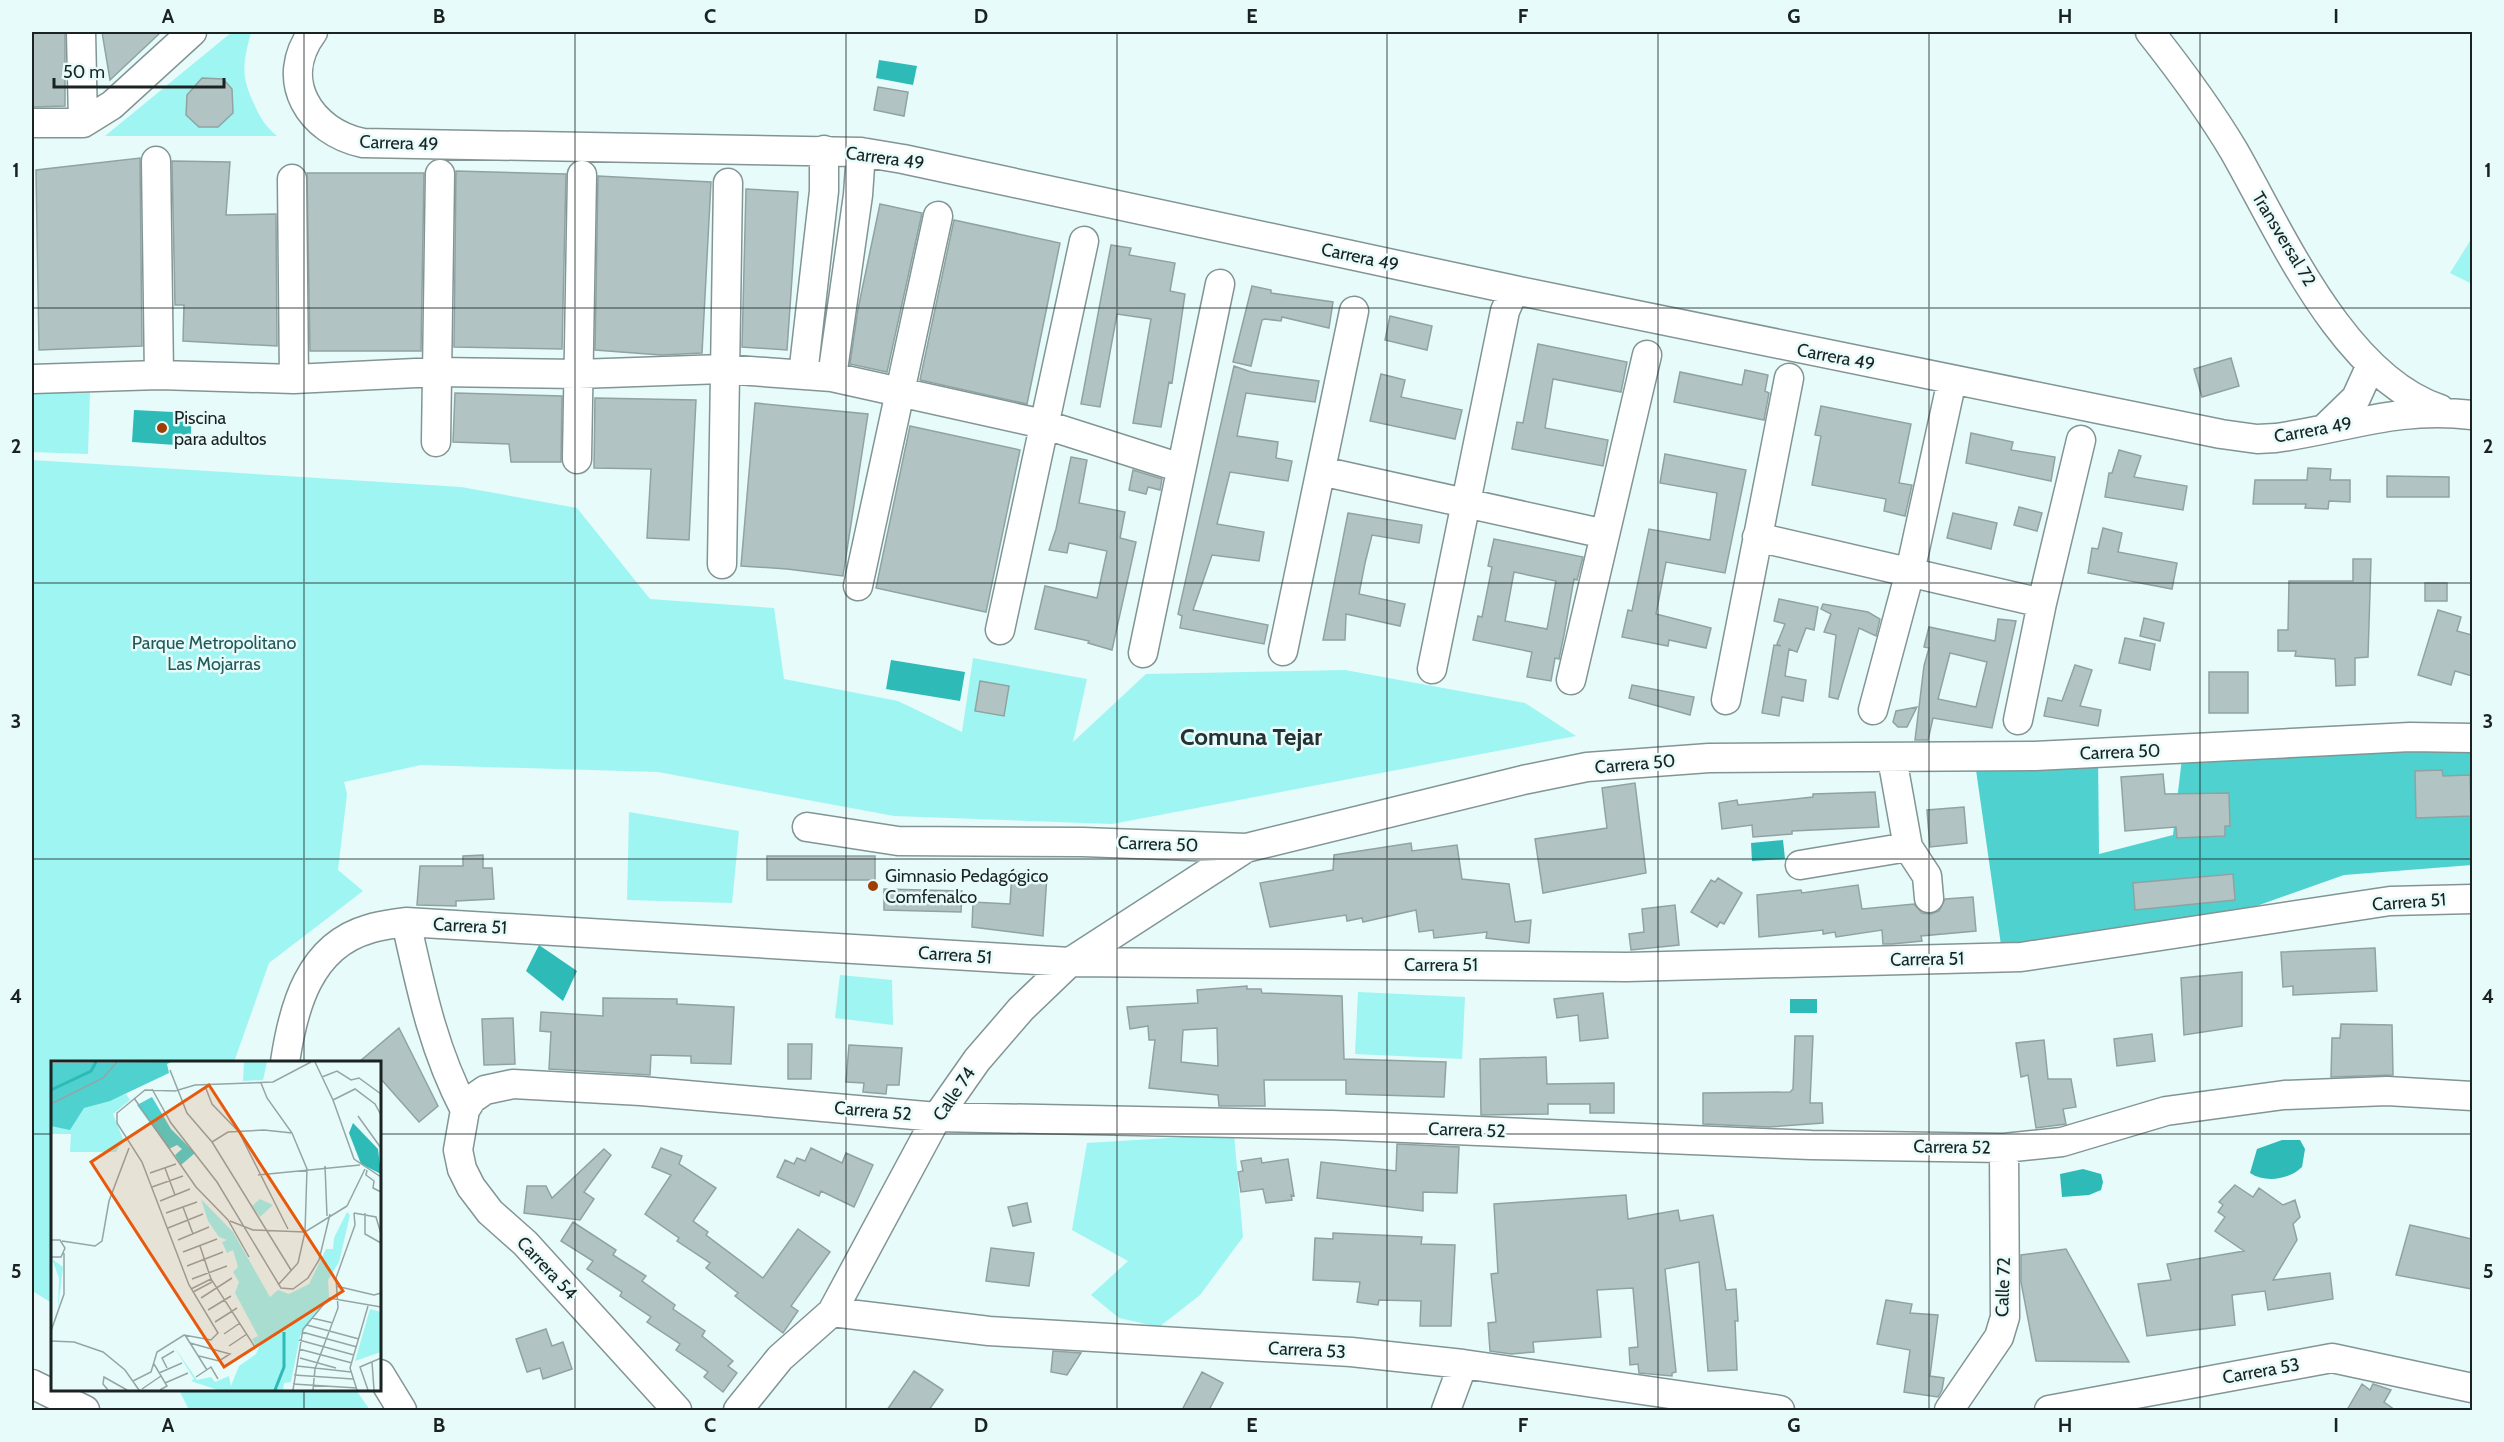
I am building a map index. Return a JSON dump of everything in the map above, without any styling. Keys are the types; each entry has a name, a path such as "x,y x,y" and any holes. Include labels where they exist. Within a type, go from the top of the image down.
{"street":[{"path":"81,32 83,123"},
{"path":"32,123 83,123 112,105 192,32"},
{"name":"Carrera 49","path":"313,32 307,40 298,75 305,104 315,118 331,133 363,143 861,152 913,160 1514,290 1952,380 2257,439 2295,436 2396,414 2462,414"},
{"name":"Transversal 72","path":"2150,32 2215,121 2303,274 2371,365 2396,388 2416,399 2462,414"},
{"path":"802,375 824,191 824,150"},
{"path":"832,377 858,195 861,152"},
{"path":"156,160 159,375"},
{"path":"436,442 440,174"},
{"path":"577,459 582,175"},
{"path":"292,179 294,379"},
{"path":"722,564 723,369 728,183"},
{"path":"858,586 902,393 938,216"},
{"path":"1000,630 1042,424 1084,241"},
{"path":"1143,653 1220,284"},
{"path":"1432,669 1464,503 1505,311 1514,290"},
{"path":"1283,651 1354,311"},
{"path":"1571,680 1647,355"},
{"path":"2324,429 2356,398 2371,365"},
{"path":"32,379 159,375 294,379 436,372 578,374 723,369 832,377 1042,424 1181,468"},
{"path":"1726,700 1789,378"},
{"path":"1873,710 1910,572 1952,380"},
{"path":"2018,720 2042,603 2081,440"},
{"path":"1321,471 1605,534"},
{"path":"1757,537 2042,603"},
{"name":"Carrera 50","path":"807,827 898,841 1083,842 1246,848 1523,780 1587,767 1710,758 2035,756 2410,737 2472,738"},
{"path":"1892,758 1908,847 1927,876 1929,898"},
{"path":"1800,865 1908,847"},
{"name":"Calle 74","path":"738,1410 780,1358 832,1312 937,1117 977,1060 1021,1009 1070,962 1246,848"},
{"name":"Carrera 51","path":"285,1061 291,1021 306,981 325,956 341,942 368,929 406,922 1070,962 1627,967 2021,957 2390,901 2472,899"},
{"path":"406,922 428,1021 448,1078 465,1110"},
{"name":"Carrera 52","path":"465,1110 471,1100 485,1090 513,1084 641,1091 937,1117 1332,1125 1811,1145 2004,1148 2062,1142 2166,1111 2284,1095 2387,1091 2472,1096"},
{"name":"Carrera 54","path":"465,1110 458,1150 462,1169 471,1187 490,1212 525,1243 677,1410"},
{"name":"Calle 72","path":"1949,1410 1999,1337 2005,1317 2004,1148"},
{"name":"Carrera 53","path":"832,1312 989,1331 1351,1353 1463,1364 1780,1410"},
{"name":"Carrera 53","path":"2049,1410 2332,1358 2472,1388"},
{"path":"1446,1410 1463,1364"},
{"path":"381,1376 402,1410"},
{"path":"32,1384 83,1410"}],"green space":[{"path":"232,32 251,32 244,69 247,86 262,119 277,136 105,136"},
{"path":"2472,238 2472,284 2450,273"},
{"path":"32,390 90,391 88,454 32,452"},
{"name":"Parque Metropolitano Las Mojarras","path":"32,460 461,487 577,508 650,599 774,608 784,679 898,701 962,732 973,658 1087,679 1073,742 1146,674 1345,670 1525,703 1576,736 1112,824 894,816 658,772 421,765 344,782 347,794 338,870 363,891 269,963 234,1061 51,1061 51,1302 34,1292 32,1284"},
{"path":"629,812 739,831 732,903 627,900"},
{"path":"840,975 892,980 893,1025 835,1018"},
{"path":"1358,992 1465,997 1462,1059 1355,1054"},
{"path":"1234,1134 1243,1237 1200,1295 1159,1327 1119,1318 1091,1295 1128,1261 1072,1230 1087,1143"},
{"path":"180,1391 357,1391 370,1410 189,1410"}],"shaded area":[{"path":"879,60 917,66 913,85 876,78"},
{"name":"Piscina para adultos","path":"134,410 192,413 190,446 132,442"},
{"path":"891,660 965,672 960,701 886,689"},
{"path":"2472,730 2472,865 2344,875 2220,919 2001,945 1974,756 2098,753 2099,854 2173,835 2184,741"},
{"path":"1783,840 1785,859 1752,861 1751,843"},
{"path":"539,945 577,971 563,1001 526,971"},
{"path":"1790,999 1817,999 1817,1013 1790,1013"},
{"path":"2282,1140 2300,1140 2305,1149 2302,1167 2290,1175 2277,1179 2263,1178 2250,1173 2257,1149"},
{"path":"2083,1169 2101,1174 2103,1182 2101,1190 2089,1195 2062,1197 2060,1174"}],"building":[{"path":"32,32 65,32 65,106 32,107"},
{"path":"102,32 161,32 110,80"},
{"path":"202,78 223,79 232,89 233,113 218,127 199,127 186,115 187,95"},
{"path":"878,87 908,92 904,116 874,110"},
{"path":"140,158 142,346 39,350 36,170"},
{"path":"172,161 230,162 226,215 276,214 277,346 183,341 184,305 175,305"},
{"path":"456,171 566,174 562,349 454,347"},
{"path":"307,173 424,173 421,351 310,351"},
{"path":"598,176 711,182 702,353 661,355 595,350"},
{"path":"746,189 798,192 787,350 742,347"},
{"path":"880,204 922,213 887,372 850,364 858,309"},
{"path":"954,220 1060,243 1027,404 920,380"},
{"path":"1111,245 1131,248 1129,255 1175,263 1170,291 1185,294 1172,383 1169,382 1161,427 1133,423 1151,319 1117,314 1100,407 1081,404"},
{"path":"1252,286 1271,290 1271,293 1333,302 1329,328 1282,317 1281,321 1262,320 1251,366 1233,362"},
{"path":"1390,316 1432,326 1427,350 1385,340"},
{"path":"1538,344 1627,362 1621,392 1553,379 1545,428 1608,440 1603,466 1512,449 1517,422 1523,423"},
{"path":"2231,358 2239,386 2202,397 2194,369"},
{"path":"1234,366 1251,372 1319,381 1315,402 1246,393 1237,436 1278,442 1276,458 1292,461 1288,481 1230,472 1217,524 1264,532 1259,561 1212,555 1193,610 1268,625 1264,644 1180,628 1182,616 1178,614"},
{"path":"1745,370 1768,375 1765,391 1769,393 1764,420 1674,402 1680,372 1742,385"},
{"path":"1381,374 1405,380 1401,397 1462,410 1455,439 1370,421"},
{"path":"455,393 562,396 561,462 511,462 509,444 453,442"},
{"path":"595,398 696,400 689,540 647,538 651,469 594,468"},
{"path":"755,403 868,414 843,576 741,566"},
{"path":"1821,406 1911,424 1899,483 1912,485 1905,516 1884,511 1886,499 1812,485 1821,436 1815,435"},
{"path":"910,426 1020,450 986,612 876,588"},
{"path":"1971,433 2013,442 2011,450 2055,457 2051,481 1966,463"},
{"path":"2119,450 2141,456 2134,477 2187,486 2183,510 2105,497 2109,473 2112,473"},
{"path":"1665,454 1746,470 1725,573 1666,562 1656,614 1711,628 1706,648 1669,640 1668,646 1622,637 1628,610 1632,611 1649,529 1710,540 1717,493 1660,483"},
{"path":"1071,457 1087,460 1079,503 1125,512 1120,538 1136,542 1112,650 1088,643 1089,641 1035,629 1045,586 1097,598 1107,551 1069,543 1067,553 1049,550 1056,529"},
{"path":"2308,468 2331,469 2330,480 2350,480 2350,502 2329,501 2328,509 2305,508 2306,504 2253,504 2255,480 2307,480"},
{"path":"1133,470 1162,479 1160,490 1148,487 1146,494 1129,490"},
{"path":"2387,476 2449,477 2449,497 2387,497"},
{"path":"2019,507 2042,513 2037,531 2014,525"},
{"path":"1348,513 1422,525 1419,543 1372,535 1365,563 1359,594 1405,604 1400,626 1346,614 1345,640 1323,640"},
{"path":"1953,513 1997,523 1991,549 1947,538"},
{"path":"2103,528 2122,533 2118,552 2177,563 2172,589 2088,573 2092,548 2098,549"},
{"path":"1494,539 1583,557 1577,580 1574,579 1559,659 1555,658 1551,681 1527,677 1532,652 1473,640 1478,616 1482,617 1492,567 1488,566","holes":["1514,572 1556,581 1547,629 1505,621"]},
{"path":"2353,559 2371,559 2368,657 2355,658 2355,685 2336,686 2335,659 2295,656 2296,651 2278,651 2278,630 2288,630 2289,581 2353,581"},
{"path":"2425,583 2447,583 2447,601 2425,601"},
{"path":"1779,599 1818,607 1814,630 1806,628 1797,652 1789,649 1785,676 1806,680 1803,701 1782,697 1779,716 1762,713 1774,645 1781,646 1777,644 1785,624 1774,621"},
{"path":"1823,604 1868,612 1880,619 1876,636 1859,628 1838,699 1829,697 1836,635 1824,632 1831,614 1821,609"},
{"path":"2438,610 2461,617 2457,631 2472,635 2472,676 2455,671 2451,685 2418,675"},
{"path":"2144,618 2164,623 2160,641 2140,636"},
{"path":"1998,619 2016,621 1992,728 1933,718 1928,740 1915,740 1924,666 1929,648 1924,647 1929,627 1995,641","holes":["1950,653 1987,662 1976,707 1938,699"]},
{"path":"2125,638 2155,644 2150,670 2119,663"},
{"path":"2075,665 2092,670 2080,706 2101,710 2098,726 2044,716 2048,698 2062,701"},
{"path":"2209,672 2248,672 2248,713 2209,713"},
{"path":"980,681 1009,686 1004,716 975,711"},
{"path":"1632,685 1694,697 1690,715 1629,698"},
{"path":"1917,707 1907,727 1898,727 1893,722 1896,711"},
{"path":"2442,770 2443,776 2470,775 2471,816 2416,818 2415,771"},
{"path":"2163,774 2165,794 2229,793 2230,826 2225,826 2225,836 2177,838 2176,827 2125,831 2121,777"},
{"path":"1635,783 1646,873 1543,893 1535,839 1607,828 1602,788"},
{"path":"1875,792 1879,827 1792,831 1792,834 1753,837 1752,825 1722,829 1719,803 1737,800 1738,805 1813,797 1813,794"},
{"path":"1964,807 1967,843 1930,847 1927,810"},
{"path":"1411,843 1412,851 1457,845 1462,879 1509,884 1515,922 1531,920 1529,943 1486,938 1487,932 1434,938 1433,930 1419,932 1416,910 1363,922 1362,918 1347,921 1346,915 1270,927 1260,883 1333,870 1334,855"},
{"path":"483,855 483,868 492,868 494,899 456,901 456,906 417,905 420,866 463,866 463,856"},
{"path":"767,856 875,856 875,880 767,880"},
{"path":"1012,872 1047,875 1043,936 972,927 973,902 1010,904"},
{"path":"2233,874 2235,900 2135,910 2133,883"},
{"path":"1718,878 1742,893 1724,924 1720,922 1717,927 1691,912 1711,880 1715,882"},
{"path":"1858,885 1862,909 1914,904 1922,913 1931,914 1939,911 1945,899 1973,897 1976,931 1921,936 1922,941 1892,944 1883,944 1882,930 1836,937 1835,932 1823,934 1823,930 1759,937 1757,895 1801,890 1802,893"},
{"path":"884,889 962,891 961,912 884,910"},
{"path":"1675,905 1679,945 1631,950 1629,934 1644,932 1642,909"},
{"path":"2375,948 2377,991 2293,995 2293,986 2283,987 2281,952"},
{"path":"2242,972 2242,1026 2184,1035 2181,978"},
{"path":"1247,986 1247,989 1261,989 1262,993 1342,996 1344,1059 1446,1062 1444,1097 1346,1094 1346,1080 1264,1080 1265,1106 1219,1106 1218,1095 1149,1088 1155,1040 1149,1040 1148,1026 1130,1029 1127,1007 1198,1003 1197,990","holes":["1217,1028 1218,1066 1181,1062 1183,1030"]},
{"path":"1603,993 1608,1038 1580,1041 1578,1015 1557,1018 1554,999"},
{"path":"603,998 677,999 677,1004 734,1007 731,1064 691,1063 691,1056 651,1055 650,1075 549,1069 551,1032 540,1031 541,1012 603,1016"},
{"path":"513,1018 515,1064 484,1065 482,1019"},
{"path":"2341,1024 2392,1025 2393,1075 2331,1077 2332,1038 2340,1038"},
{"path":"399,1028 438,1106 419,1122 381,1079 381,1061 360,1061"},
{"path":"2152,1034 2155,1061 2117,1066 2114,1039"},
{"path":"1795,1036 1813,1036 1810,1103 1822,1103 1823,1123 1769,1127 1703,1124 1703,1093 1790,1092 1793,1089"},
{"path":"2044,1040 2048,1079 2071,1079 2076,1107 2063,1109 2066,1124 2036,1128 2028,1075 2021,1077 2016,1043"},
{"path":"788,1044 812,1044 811,1079 788,1079"},
{"path":"849,1045 902,1048 899,1085 887,1085 886,1094 863,1092 864,1083 846,1082"},
{"path":"1546,1057 1547,1084 1614,1083 1614,1113 1590,1113 1590,1104 1548,1104 1548,1114 1481,1115 1480,1059"},
{"path":"1397,1144 1459,1147 1457,1193 1423,1192 1423,1211 1317,1198 1321,1162 1396,1171"},
{"path":"661,1148 682,1156 679,1164 716,1188 693,1221 708,1232 706,1235 763,1278 798,1229 830,1252 791,1306 798,1311 783,1333 735,1296 738,1293 706,1268 710,1263 677,1241 679,1238 645,1214 671,1175 652,1167"},
{"path":"811,1148 842,1163 846,1153 873,1165 854,1207 821,1191 819,1196 777,1177 785,1160 794,1164 797,1158 805,1161"},
{"path":"604,1149 611,1155 584,1192 594,1199 580,1220 524,1213 527,1186 546,1186 552,1198"},
{"path":"1261,1158 1262,1163 1288,1159 1294,1196 1291,1195 1292,1200 1266,1203 1263,1189 1241,1192 1238,1172 1243,1171 1241,1161"},
{"path":"2235,1185 2253,1197 2259,1188 2283,1205 2295,1200 2300,1217 2293,1224 2297,1240 2273,1280 2330,1273 2333,1299 2268,1310 2265,1291 2232,1295 2235,1325 2147,1336 2138,1284 2171,1280 2167,1264 2244,1251 2215,1231 2225,1217 2218,1212 2223,1205 2219,1202"},
{"path":"1626,1195 1628,1219 1678,1210 1680,1221 1713,1215 1726,1290 1736,1289 1737,1370 1708,1371 1699,1262 1665,1269 1676,1372 1672,1373 1672,1376 1639,1373 1638,1364 1630,1365 1629,1348 1638,1347 1633,1288 1597,1290 1601,1337 1533,1342 1534,1352 1511,1354 1490,1351 1488,1323 1496,1322 1491,1274 1498,1273 1494,1204"},
{"path":"1027,1203 1031,1222 1013,1226 1008,1207"},
{"path":"573,1222 616,1250 613,1255 646,1276 642,1281 675,1305 673,1309 705,1331 702,1336 733,1361 728,1366 737,1373 723,1392 704,1377 708,1372 676,1350 680,1344 647,1322 651,1317 620,1296 622,1292 587,1269 593,1261 561,1241"},
{"path":"2410,1225 2472,1239 2472,1289 2396,1275"},
{"path":"1333,1233 1422,1237 1421,1244 1455,1245 1451,1326 1420,1326 1421,1301 1379,1300 1378,1305 1357,1302 1360,1282 1313,1280 1315,1238 1333,1239"},
{"path":"991,1248 1034,1253 1029,1286 986,1281"},
{"path":"2066,1249 2129,1362 2036,1361 2021,1282 2021,1255"},
{"path":"1886,1300 1912,1304 1910,1313 1938,1315 1930,1376 1944,1378 1938,1397 1904,1392 1910,1350 1877,1344"},
{"path":"546,1329 552,1346 563,1342 572,1369 543,1379 540,1368 527,1372 516,1339"},
{"path":"1053,1351 1081,1353 1067,1375 1051,1372"},
{"path":"914,1371 943,1390 929,1410 887,1410"},
{"path":"1202,1372 1223,1383 1209,1410 1182,1410"},
{"path":"2362,1384 2370,1390 2373,1384 2391,1390 2384,1402 2395,1410 2347,1410"}],"place":[{"name":"Piscina para adultos","path":"162,428"},
{"name":"Gimnasio Pedagógico Comfenalco","path":"873,886"}],"district":[{"name":"Comuna Tejar","path":"1251,737"}]}
